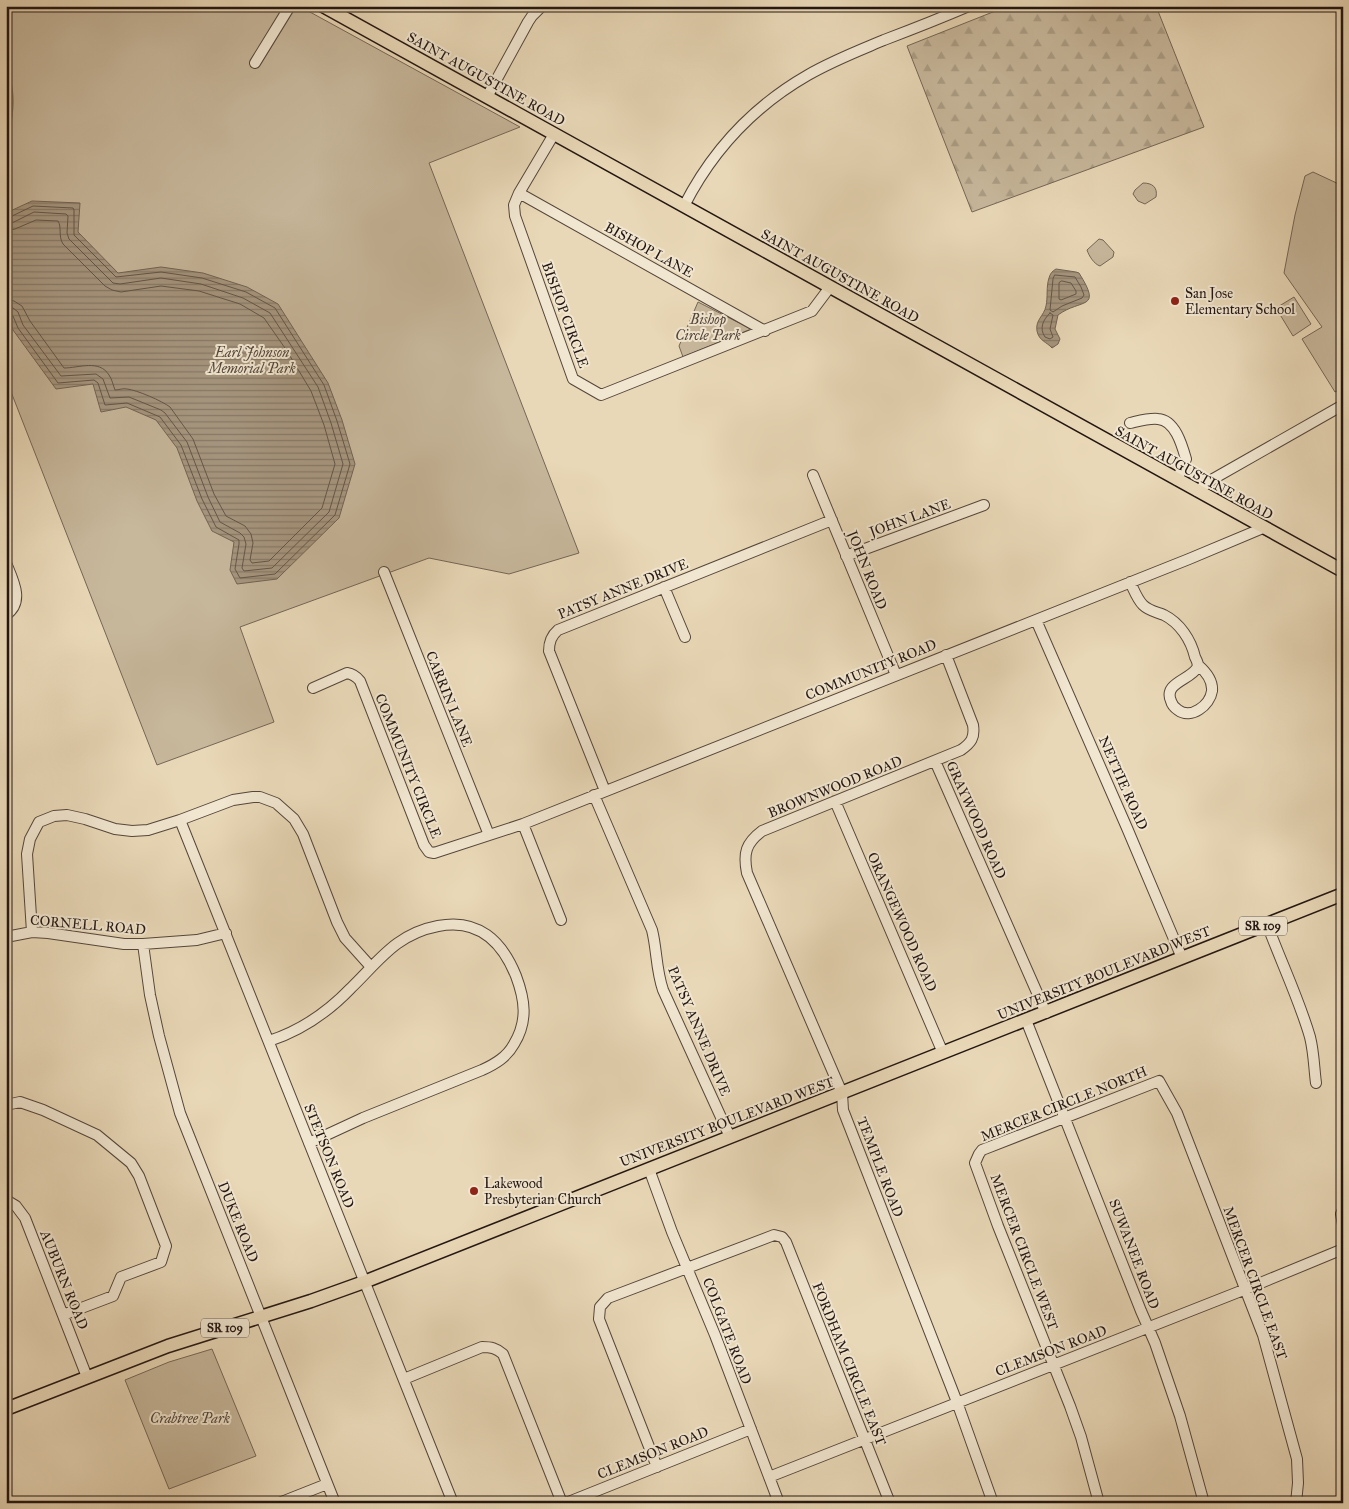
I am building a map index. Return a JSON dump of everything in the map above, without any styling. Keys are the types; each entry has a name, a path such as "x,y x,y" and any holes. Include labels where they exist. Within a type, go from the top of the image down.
{"main road":[{"name":"SAINT AUGUSTINE ROAD","path":"324,6 1197,492 1343,571"},
{"name":"UNIVERSITY BOULEVARD WEST","path":"6,1409 168,1346 364,1282 1343,894"}],"street":[{"path":"255,64 290,6"},
{"path":"487,97 528,22 542,6"},
{"path":"684,206 703,172 715,156 740,127 769,101 831,62 969,6"},
{"name":"BISHOP CIRCLE","path":"554,134 519,193 514,205 516,216 573,379 601,395 812,311 830,287"},
{"name":"BISHOP LANE","path":"519,193 765,331"},
{"path":"1197,492 1213,479 1343,405"},
{"path":"1130,423 1160,419 1168,423 1173,429 1186,459 1177,480"},
{"name":"JOHN ROAD","path":"813,475 896,676"},
{"name":"JOHN LANE","path":"846,556 984,505"},
{"name":"PATSY ANNE DRIVE","path":"605,791 549,651 549,643 553,634 558,630 832,520"},
{"name":"COMMUNITY ROAD","path":"489,836 896,676 1263,528"},
{"path":"6,563 17,592 16,604 6,614"},
{"name":"CARRIN LANE","path":"384,572 489,836"},
{"path":"1130,582 1143,605 1177,624 1190,642 1198,665 1208,676 1212,690 1203,706 1190,714 1178,711 1174,707 1170,692 1175,684 1196,669 1198,665"},
{"path":"664,587 685,637"},
{"name":"NETTIE ROAD","path":"1036,620 1128,828 1182,958"},
{"name":"GRAYWOOD ROAD","path":"946,655 973,725 974,733 969,744 961,750 935,761 1046,1013"},
{"name":"COMMUNITY CIRCLE","path":"313,688 347,673 357,676 421,838 429,852 434,853 489,836"},
{"name":"BROWNWOOD ROAD","path":"749,844 762,831 935,761"},
{"name":"PATSY ANNE DRIVE","path":"594,795 652,930 658,974 663,990 730,1137"},
{"path":"32,932 27,854 30,840 39,822 54,816 67,815 115,829 132,831 154,828 233,800 245,797 260,798 270,801 294,819 345,938 371,967"},
{"name":"ORANGEWOOD ROAD","path":"835,801 943,1053"},
{"name":"STETSON ROAD","path":"180,820 453,1503"},
{"path":"523,824 561,920"},
{"name":"TEMPLE ROAD","path":"749,844 745,862 747,873 842,1093 843,1110 957,1402 993,1503"},
{"path":"269,1041 306,1025 352,988 392,946 416,932 437,926 455,924 480,930 496,941 510,960 521,990 524,1011 520,1033 514,1046 506,1055 489,1067 363,1118 309,1143"},
{"path":"1267,924 1308,1033 1314,1059 1316,1083"},
{"name":"CORNELL ROAD","path":"6,937 32,932 124,944 143,944 187,941 226,933"},
{"name":"DUKE ROAD","path":"143,944 155,1019 174,1094 191,1142 335,1503"},
{"name":"SUWANEE ROAD","path":"1026,1020 1155,1342 1180,1416 1204,1503"},
{"name":"MERCER CIRCLE NORTH","path":"978,1154 982,1150 1159,1081"},
{"name":"MERCER CIRCLE EAST","path":"1159,1081 1177,1113 1263,1335 1297,1459 1298,1483 1296,1503"},
{"path":"6,1105 20,1102 43,1110 98,1135 132,1163 139,1176 166,1246 161,1262 121,1277 113,1296 63,1315"},
{"name":"MERCER CIRCLE WEST","path":"978,1154 975,1163 1081,1437 1099,1503"},
{"name":"COLGATE ROAD","path":"649,1169 779,1503"},
{"name":"AUBURN ROAD","path":"6,1200 16,1206 25,1218 87,1377"},
{"path":"1343,1210 1341,1214 1343,1225"},
{"name":"FORDHAM CIRCLE EAST","path":"687,1267 770,1235 782,1237 786,1242 890,1503"},
{"name":"CLEMSON ROAD","path":"769,1477 1343,1249"},
{"path":"657,1467 599,1319 600,1307 608,1298 687,1267"},
{"path":"404,1379 482,1347 491,1347 498,1350 503,1354 562,1503"},
{"name":"CLEMSON ROAD","path":"566,1503 751,1430"},
{"path":"279,1503 327,1484"}],"green space":[{"name":"Earl Johnson Memorial Park","path":"6,6 299,6 520,127 429,163 579,553 509,574 429,558 240,627 274,722 157,765 6,379"},
{"path":"1008,6 1156,6 1204,127 972,212 907,46"},
{"path":"1313,172 1343,186 1343,388 1335,392 1302,339 1322,327 1284,273 1295,215 1305,176"},
{"path":"1143,183 1154,186 1156,191 1156,197 1145,204 1138,201 1133,194"},
{"path":"1099,239 1103,240 1114,252 1113,257 1100,266 1092,260 1087,250"},
{"path":"1294,297 1311,324 1293,336 1276,308"},
{"name":"Bishop Circle Park","path":"698,302 751,329 683,357 679,346"},
{"name":"Crabtree Park","path":"212,1349 256,1456 169,1489 125,1380 169,1362"}],"water":[{"path":"6,71 12,86 13,103 10,130 6,138"},
{"path":"32,201 80,203 78,232 118,273 161,267 203,273 247,287 278,304 328,383 342,420 355,464 339,518 277,579 237,584 230,570 234,542 212,531 197,501 177,448 156,420 126,407 101,412 93,384 56,389 13,330 6,313 6,213"},
{"path":"1056,269 1079,273 1086,285 1089,299 1058,315 1055,329 1060,339 1058,344 1052,348 1039,337 1037,327 1046,306 1049,277"}],"place":[{"name":"San Jose Elementary School","path":"1175,301"},
{"name":"Lakewood Presbyterian Church","path":"474,1191"}]}
